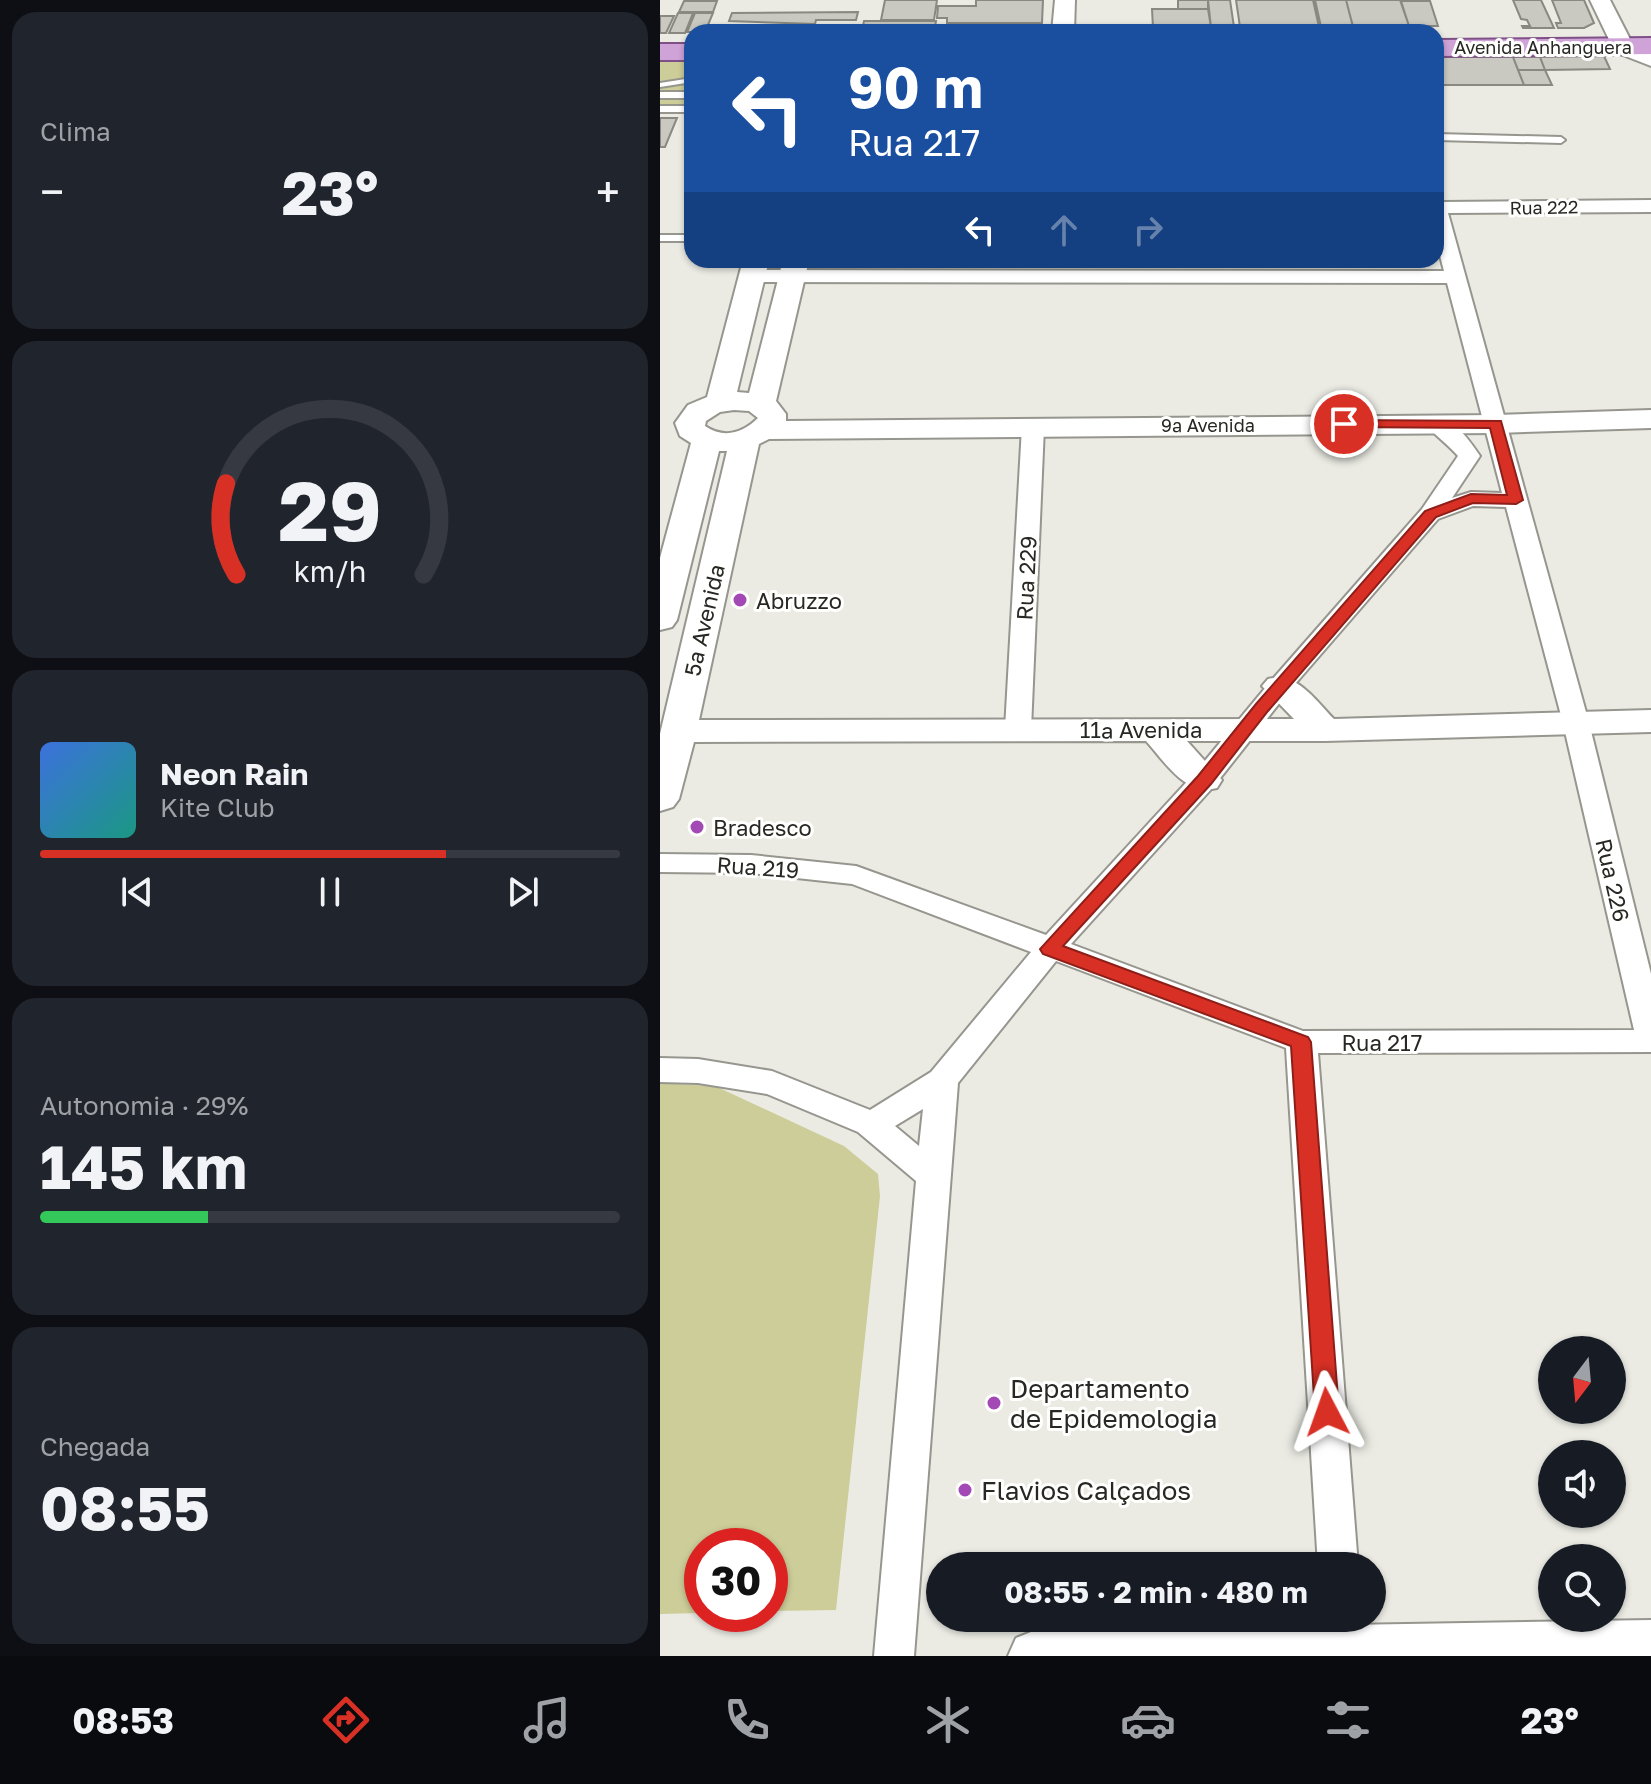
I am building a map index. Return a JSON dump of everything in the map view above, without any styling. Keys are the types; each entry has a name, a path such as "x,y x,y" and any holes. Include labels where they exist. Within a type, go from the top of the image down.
{"main road":[{"path":"660,39 684,39"},
{"name":"Avenida Anhanguera","path":"1444,39 1641,42"},
{"name":"Avenida Anhanguera","path":"1444,48 1641,42"},
{"path":"660,49 684,49"}],"street":[{"path":"1064,24 1065,0"},
{"path":"1600,0 1641,42"},
{"name":"Rua 222","path":"1444,206 1651,206"},
{"name":"Rua 226","path":"1444,235 1576,723 1651,1039"},
{"path":"720,403 754,268 1454,277"},
{"name":"5ª Avenida","path":"660,799 780,334 794,268"},
{"path":"685,429 699,411 720,403 741,401 757,425"},
{"name":"9ª Avenida","path":"757,425 1496,424 1651,419"},
{"path":"870,1123 894,1113 942,1080 1050,949 1204,780 1280,686 1430,514 1469,456 1452,435 1437,424"},
{"path":"685,429 757,425"},
{"name":"Rua 229","path":"1018,729 1033,427"},
{"name":"5ª Avenida","path":"660,620 685,429"},
{"path":"1455,480 1512,489"},
{"path":"1430,514 1512,489"},
{"path":"1280,686 1325,730"},
{"name":"11ª Avenida","path":"679,731 1325,730 1651,721"},
{"path":"1154,729 1204,780"},
{"name":"Rua 219","path":"660,863 751,864 856,875"},
{"name":"Rua 217","path":"856,875 1301,1042 1651,1039"},
{"path":"1301,1042 1337,1552"},
{"path":"660,1070 698,1071 772,1083 870,1123 933,1177"},
{"path":"894,1656 942,1080"},
{"path":"1036,1656 1344,1641 1651,1646"}],"lane":[{"path":"660,85 684,81"},
{"path":"660,95 684,95"},
{"path":"660,109 684,109"},
{"path":"1444,137 1561,140"},
{"path":"661,238 684,238"}],"green space":[{"path":"660,62 684,62 684,105 660,105"},
{"path":"660,1083 715,1086 844,1146 878,1174 880,1196 836,1610 788,1611 788,1528 684,1528 684,1613 660,1614"}],"building":[{"path":"885,0 937,0 934,20 881,20"},
{"path":"976,0 1043,0 1042,23 947,23 947,18 937,18 938,6 976,6"},
{"path":"1178,0 1208,0 1208,9 1178,9"},
{"path":"1208,0 1230,0 1234,24 1211,24"},
{"path":"1236,0 1313,0 1318,24 1240,24"},
{"path":"1315,0 1346,0 1352,24 1320,24"},
{"path":"1346,0 1400,0 1408,24 1352,24"},
{"path":"1513,0 1541,0 1554,28 1523,28 1530,26 1527,20 1521,19"},
{"path":"1552,0 1584,0 1594,23 1584,28 1558,28 1556,23 1561,23"},
{"path":"684,1 717,1 713,12 679,12"},
{"path":"1401,1 1430,1 1437,24 1408,24"},
{"path":"1152,9 1208,9 1210,24 1153,24"},
{"path":"858,12 856,20 816,20 815,24 729,21 732,13"},
{"path":"678,13 693,13 689,24 684,24 684,33 669,33"},
{"path":"695,13 713,13 708,24 690,24"},
{"path":"660,16 674,16 666,33 660,33"},
{"path":"864,21 936,21 935,24 863,24"},
{"path":"1604,56 1610,69 1545,70 1540,57"},
{"path":"1444,57 1513,57 1524,85 1444,85"},
{"path":"1513,57 1540,57 1545,70 1518,70"},
{"path":"1518,70 1545,70 1552,85 1524,85"},
{"path":"660,118 677,118 665,147 660,147"}],"place":[{"name":"Abruzzo","path":"740,600"},
{"name":"Bradesco","path":"697,827"},
{"name":"Departamento de Epidemologia","path":"994,1403"},
{"name":"Flavios Calçados","path":"965,1490"}],"route":[{"path":"1327,1412 1301,1042 1050,949 1204,780 1262,707 1430,514 1471,499 1516,500 1496,424 1344,424"}]}
